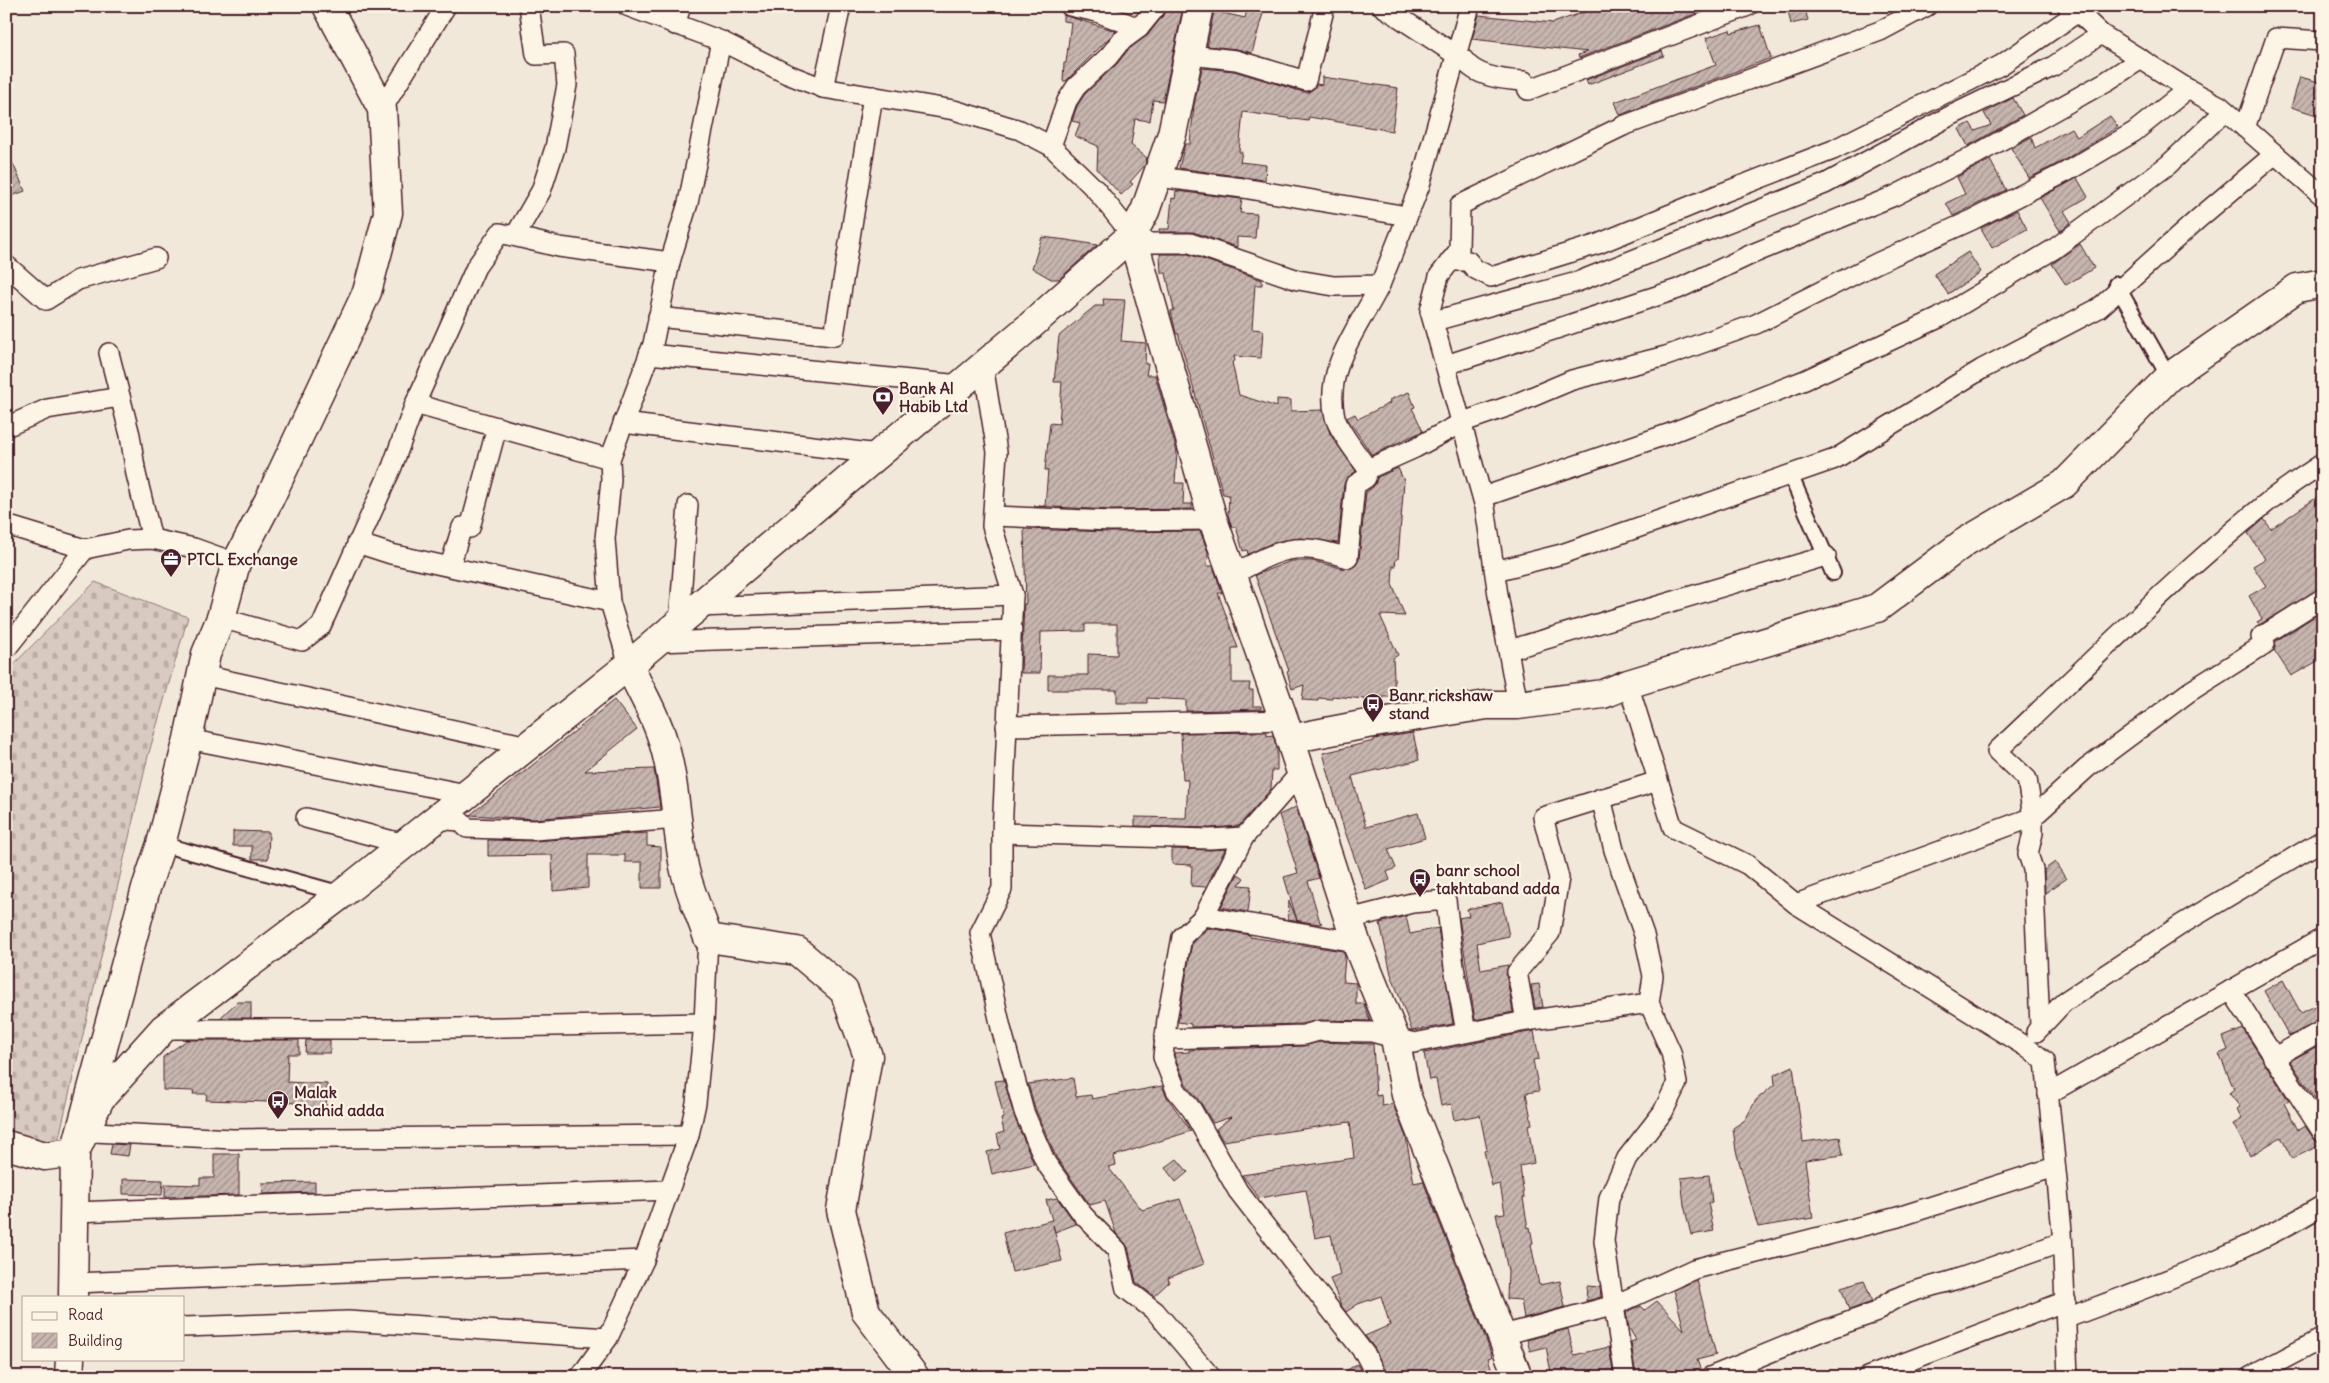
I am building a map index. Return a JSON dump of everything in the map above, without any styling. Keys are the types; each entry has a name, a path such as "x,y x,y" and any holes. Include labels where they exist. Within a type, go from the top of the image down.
{"main road":[{"path":"74,1290 78,1146 144,897 162,844 188,740 206,654 221,618 236,563 268,502 367,292 388,213 382,109 327,6"},
{"path":"6,1145 45,1156 78,1146 100,1099 163,1029 342,894 629,665 1029,327 1132,235 1145,211 1172,134 1199,6"},
{"path":"1132,235 1213,520 1234,574 1287,730 1352,930 1395,1038 1406,1095 1503,1335 1518,1377"},
{"path":"1287,730 1362,725 1488,705 1518,705 1603,694 1628,684 1878,608 1965,542 2064,484 2169,377 2296,288 2322,281"},
{"path":"629,665 639,688 650,703 664,742 678,819 683,863 708,938 797,951 844,991 868,1056 841,1210 866,1312 915,1377"},
{"path":"69,1377 70,1360"}],"street":[{"path":"382,109 446,6"},
{"path":"515,236 541,191 555,148 567,85 564,54 536,55 529,6"},
{"path":"627,6 721,41 787,74 823,88 954,110 1020,130 1051,146 1096,190 1132,235 1150,243 1190,243 1298,280 1334,286 1380,284"},
{"path":"675,25 681,6"},
{"path":"823,88 841,6"},
{"path":"1070,6 1097,12 1139,28"},
{"path":"1051,146 1067,101 1076,87 1109,56 1120,42 1139,28 1157,6"},
{"path":"1190,55 1236,60 1306,80 1325,6"},
{"path":"1382,6 1464,60 1470,69 1508,80 1524,81 1528,90 1748,6"},
{"path":"1234,574 1273,553 1302,547 1348,558 1354,485 1366,478 1368,469 1335,418 1332,388 1342,351 1367,311 1380,284 1420,185 1470,6"},
{"path":"1518,705 1483,497 1430,311 1439,276 1459,250 1460,205 1623,126 1880,31 1927,6"},
{"path":"1450,261 1468,261 1475,269 1491,277 1598,244 1832,150 2000,65 2072,9 2101,34 2225,110 2323,196"},
{"path":"1434,321 1577,282 1825,184 1948,117 2052,67 2101,34"},
{"path":"2245,128 2276,38 2323,40"},
{"path":"629,665 610,602 605,538 611,480 610,459 649,354 670,262 688,203 721,41"},
{"path":"1446,365 1678,289 1752,254 1894,196 1977,154 2108,81 2141,59"},
{"path":"1368,469 1415,448 1463,422 1515,404 1572,380 1666,356 1756,324 1877,262 1972,220 2066,172 2134,132 2188,89"},
{"path":"658,317 834,336 873,96"},
{"path":"1483,497 1686,427 1805,380 1939,318 2054,249 2168,164 2225,110"},
{"path":"1494,571 1562,554 1835,459 1982,369 2099,308 2118,288 2198,218 2275,154"},
{"path":"1158,177 1243,188 1408,216"},
{"path":"221,618 302,641 321,626 392,467 415,404 476,267 500,233 559,247 670,262"},
{"path":"6,265 46,300 78,280 156,258"},
{"path":"2118,288 2169,377"},
{"path":"109,352 130,435 136,474 152,539"},
{"path":"649,354 960,385"},
{"path":"983,366 997,452 992,526 1013,594 1002,833 1002,889 980,933 1001,1028 1024,1112 1046,1163 1083,1215 1117,1250 1126,1289 1155,1311 1212,1377"},
{"path":"6,427 47,409 120,397"},
{"path":"415,404 610,459"},
{"path":"623,423 878,454"},
{"path":"450,566 462,527 470,528 497,427"},
{"path":"2040,1026 2033,869 2028,854 2033,833 2033,817 2026,779 1997,751 2208,553 2265,504 2323,463"},
{"path":"1509,650 1829,564 1790,474"},
{"path":"688,505 688,615 1013,594"},
{"path":"993,516 1111,521 1213,520"},
{"path":"6,525 85,550 128,540 152,539 194,548 236,563"},
{"path":"357,544 610,602"},
{"path":"6,648 85,550"},
{"path":"1796,904 2033,817 2080,774 2189,692 2265,644 2261,637 2323,598"},
{"path":"656,642 1012,630"},
{"path":"202,675 528,746"},
{"path":"1628,684 1673,828 1748,865 1796,904 2026,1047 2045,1061 2056,1167 2067,1310 2067,1376"},
{"path":"1006,726 1287,730"},
{"path":"188,740 466,794"},
{"path":"1301,772 1244,837 1204,916 1182,937 1164,1039 1163,1056 1176,1090 1192,1110 1238,1191 1365,1354 1377,1377"},
{"path":"1526,1021 1517,972 1550,933 1559,878 1542,817 1658,780"},
{"path":"1601,798 1614,850 1644,935 1653,976 1649,1003 1671,1052 1677,1083 1663,1112 1627,1158 1609,1198 1604,1242 1625,1377"},
{"path":"306,818 404,844"},
{"path":"435,819 460,821 467,828 534,830 678,819"},
{"path":"1002,833 1210,839 1244,837"},
{"path":"2026,1047 2040,1026 2064,1002 2182,924 2323,840"},
{"path":"162,844 342,894"},
{"path":"1204,916 1352,930 1412,903 1446,900 1454,967 1466,1032"},
{"path":"580,1377 608,1338 644,1260 689,1134 696,1103 704,1023 708,938"},
{"path":"2048,1094 2323,938"},
{"path":"2231,990 2323,1134"},
{"path":"1164,1039 1304,1035 1318,1031 1372,1032 1414,1043 1526,1021 1649,1003"},
{"path":"163,1029 409,1029 704,1023"},
{"path":"2273,1058 2323,1030"},
{"path":"78,1146 94,1132 233,1139 689,1134"},
{"path":"1503,1335 1615,1305 1694,1269 1898,1217 2056,1167"},
{"path":"75,1212 669,1190"},
{"path":"1867,1377 2203,1266 2289,1226 2323,1205"},
{"path":"1710,1377 1822,1331 1877,1312 1883,1306 1916,1290 1951,1281 2062,1242"},
{"path":"74,1290 644,1260"},
{"path":"185,1327 348,1321 608,1338"},
{"path":"2250,1377 2323,1338"}],"green space":[{"path":"95,582 188,617 148,756 56,1150 6,1152 6,672"}],"building":[{"path":"1248,6 1265,6 1252,53 1237,49 1207,46 1214,11 1245,18"},
{"path":"1601,6 1713,7 1579,58 1578,55 1587,52 1472,39 1479,15 1553,23"},
{"path":"1787,6 1804,6 1808,20 1791,24"},
{"path":"1168,9 1182,12 1163,101 1153,100 1150,121 1135,119 1131,145 1147,158 1145,165 1130,182 1133,184 1121,195 1097,169 1098,146 1075,136 1080,123 1072,121 1077,106 1085,94 1117,64 1128,50 1148,35"},
{"path":"1063,15 1116,31 1066,81 1063,81 1064,63 1066,63 1071,22 1063,21"},
{"path":"1760,25 1771,58 1620,115 1615,102 1716,65 1706,38 1730,30 1731,33"},
{"path":"1662,51 1664,56 1588,85 1586,80"},
{"path":"1202,68 1234,71 1303,92 1309,92 1317,84 1322,85 1322,77 1398,88 1392,131 1309,117 1308,121 1243,112 1239,152 1242,152 1240,162 1266,165 1265,180 1179,168 1185,144 1190,144 1194,105"},
{"path":"2300,77 2323,83 2323,117 2291,107"},
{"path":"2013,98 2023,115 1968,146 1959,129 1970,123 1975,131 1991,125 1984,113"},
{"path":"2110,116 2118,127 2061,162 2029,178 2011,148 2031,137 2035,148 2071,128 2077,137"},
{"path":"6,148 25,191 6,198"},
{"path":"1990,160 2006,190 1953,216 1946,203 1965,194 1957,177"},
{"path":"2077,178 2088,197 2064,211 2071,222 2060,231 2040,198"},
{"path":"1176,191 1242,199 1240,213 1257,214 1255,238 1237,237 1237,247 1193,232 1159,232 1159,229 1169,229 1172,198 1175,199"},
{"path":"2017,210 2027,229 1992,248 1981,228"},
{"path":"1042,237 1097,245 1059,279 1051,279 1032,268"},
{"path":"2080,244 2094,268 2066,285 2052,264"},
{"path":"1968,252 1981,272 1948,294 1934,274"},
{"path":"1160,254 1188,254 1262,280 1262,285 1255,285 1252,329 1263,330 1261,358 1234,356 1235,361 1232,362 1239,395 1277,407 1277,399 1291,400 1291,411 1323,410 1330,434 1356,471 1346,479 1344,484 1338,543 1300,538 1274,542 1248,554 1247,550 1243,551 1236,527 1232,527 1228,515 1229,495 1223,494 1178,333 1176,334 1171,311 1174,310 1166,273 1161,273"},
{"path":"1103,299 1125,300 1121,341 1146,343 1145,364 1148,364 1146,375 1155,375 1177,452 1175,483 1184,483 1183,504 1192,504 1192,509 1111,510 1034,506 1045,506 1048,470 1045,470 1050,423 1059,424 1062,382 1054,382 1059,336 1095,306 1104,306"},
{"path":"1409,392 1415,407 1412,408 1423,431 1372,455 1347,418 1355,414 1358,419 1390,403 1389,400"},
{"path":"1398,468 1404,481 1398,559 1396,559 1395,567 1393,566 1392,584 1405,616 1380,615 1398,655 1393,658 1395,697 1383,697 1384,706 1366,707 1365,699 1332,696 1332,699 1318,698 1318,701 1302,700 1304,685 1292,689 1287,672 1289,671 1255,575 1291,561 1313,561 1345,569 1356,565 1359,559 1366,492 1373,487 1378,477"},
{"path":"2323,493 2323,587 2259,625 2257,622 2262,619 2249,596 2266,586 2253,566 2265,559 2248,533 2264,519 2271,529"},
{"path":"1024,529 1111,532 1200,531 1208,552 1207,566 1213,566 1222,593 1218,593 1238,648 1232,648 1232,683 1250,683 1249,690 1253,690 1253,706 1261,706 1261,709 1186,711 1186,700 1147,698 1147,703 1117,703 1117,690 1048,690 1048,675 1088,675 1088,654 1117,655 1117,624 1085,624 1085,631 1041,632 1040,673 1021,673 1024,604 1026,604"},
{"path":"2323,611 2323,658 2291,676 2274,650 2276,641"},
{"path":"614,700 637,729 585,771 654,769 660,807 534,819 470,815"},
{"path":"1267,732 1267,736 1273,735 1277,748 1277,770 1272,770 1271,789 1239,826 1210,828 1135,826 1135,817 1186,818 1188,780 1183,780 1181,733"},
{"path":"1413,733 1419,760 1352,776 1366,827 1418,813 1425,838 1388,849 1396,868 1387,872 1390,880 1366,890 1342,823 1323,753 1374,741 1374,739"},
{"path":"1296,807 1319,878 1308,881 1320,922 1322,923 1319,924 1288,919 1289,901 1297,920 1284,877 1298,873 1279,815"},
{"path":"233,831 269,832 268,859 252,859 252,846 233,846"},
{"path":"647,833 647,846 661,847 661,888 642,888 642,862 625,862 625,855 588,855 588,888 553,891 552,855 488,856 488,840 535,841"},
{"path":"1172,849 1225,849 1206,887 1191,886 1192,865 1172,864"},
{"path":"2055,862 2066,879 2045,893 2044,870"},
{"path":"1238,874 1244,878 1239,885 1251,886 1248,912 1221,907"},
{"path":"1502,902 1509,936 1477,943 1481,970 1508,965 1506,974 1513,1012 1475,1020 1459,918 1469,916 1467,909"},
{"path":"1406,916 1410,934 1438,928 1453,1024 1412,1031 1391,974 1380,923"},
{"path":"1208,928 1250,935 1250,937 1343,951 1345,957 1343,982 1356,983 1356,1004 1364,1004 1370,1021 1318,1020 1302,1024 1191,1027 1191,1024 1178,1022 1192,943"},
{"path":"2283,980 2301,1013 2323,1002 2323,1019 2289,1036 2264,991"},
{"path":"1539,984 1543,1007 1535,1008 1531,985"},
{"path":"237,1002 251,1002 251,1018 220,1018"},
{"path":"2243,1029 2289,1101 2284,1103 2298,1130 2305,1126 2314,1139 2322,1144 2292,1159 2281,1137 2250,1156 2233,1124 2242,1119 2237,1109 2240,1107 2229,1093 2234,1089 2219,1054 2228,1050 2223,1037"},
{"path":"1534,1031 1539,1059 1533,1060 1539,1091 1526,1093 1532,1124 1528,1125 1534,1163 1520,1166 1523,1198 1528,1228 1530,1227 1533,1243 1531,1244 1539,1285 1560,1281 1565,1307 1524,1318 1521,1300 1507,1299 1508,1271 1496,1214 1505,1213 1500,1184 1492,1186 1484,1151 1487,1150 1480,1115 1454,1120 1451,1104 1441,1106 1436,1079 1429,1080 1424,1053"},
{"path":"187,1040 299,1040 299,1054 288,1054 287,1082 327,1084 326,1115 299,1114 300,1103 206,1100 207,1094 193,1094 194,1091 163,1090 163,1057"},
{"path":"306,1040 330,1040 330,1053 305,1053"},
{"path":"1319,1042 1373,1044 1376,1096 1381,1095 1382,1106 1393,1104 1406,1137 1414,1183 1423,1181 1487,1342 1492,1357 1488,1358 1494,1377 1388,1377 1375,1349 1365,1336 1390,1325 1381,1296 1358,1304 1346,1312 1342,1307 1330,1279 1340,1275 1331,1235 1315,1238 1306,1190 1259,1198 1242,1175 1354,1158 1350,1122 1223,1141 1216,1129 1231,1117 1213,1123 1201,1103 1186,1084 1174,1055 1175,1053 1189,1052 1189,1050 1304,1046"},
{"path":"2323,1043 2323,1110 2290,1061"},
{"path":"1793,1066 1803,1142 1840,1137 1843,1155 1805,1160 1813,1218 1758,1227 1736,1151 1733,1128 1745,1120 1756,1100 1775,1084 1774,1075"},
{"path":"1073,1078 1076,1097 1091,1095 1092,1099 1162,1086 1167,1097 1191,1131 1114,1156 1116,1165 1108,1167 1142,1210 1180,1199 1204,1264 1168,1278 1169,1282 1154,1296 1136,1282 1128,1247 1116,1233 1105,1201 1090,1205 1056,1157 1035,1108 1028,1084"},
{"path":"1004,1080 1014,1116 1034,1164 992,1174 987,1152 1000,1149 997,1134 1004,1132 1001,1119 1004,1118 995,1081"},
{"path":"112,1144 130,1145 128,1156 110,1154"},
{"path":"214,1154 239,1154 239,1195 165,1197 165,1184 200,1185 200,1178 214,1178"},
{"path":"1177,1159 1188,1172 1176,1182 1165,1168"},
{"path":"1709,1175 1712,1203 1708,1203 1714,1231 1691,1235 1684,1205 1681,1178"},
{"path":"123,1179 163,1180 162,1195 123,1194"},
{"path":"315,1182 315,1192 263,1194 262,1183"},
{"path":"1057,1198 1076,1224 1055,1232 1053,1225 1062,1261 1012,1272 1003,1233 1052,1220 1046,1200"},
{"path":"1697,1280 1716,1355 1697,1360 1701,1371 1699,1377 1636,1377 1631,1342 1636,1340 1629,1328 1626,1312 1641,1306 1645,1310 1657,1301 1684,1330 1674,1290"},
{"path":"1864,1280 1872,1302 1849,1310 1841,1287"},
{"path":"1587,1286 1600,1287 1601,1297 1586,1301"},
{"path":"1568,1329 1574,1355 1609,1347 1614,1377 1552,1377 1546,1347 1530,1351 1527,1340"},
{"path":"1357,1364 1364,1377 1336,1377"}],"place":[{"name":"Bank Al Habib Ltd","path":"883,416"},
{"name":"PTCL Exchange","path":"171,578"},
{"name":"Banr rickshaw stand","path":"1373,723"},
{"name":"banr school takhtaband adda","path":"1420,898"},
{"name":"Malak Shahid adda","path":"278,1120"}]}
